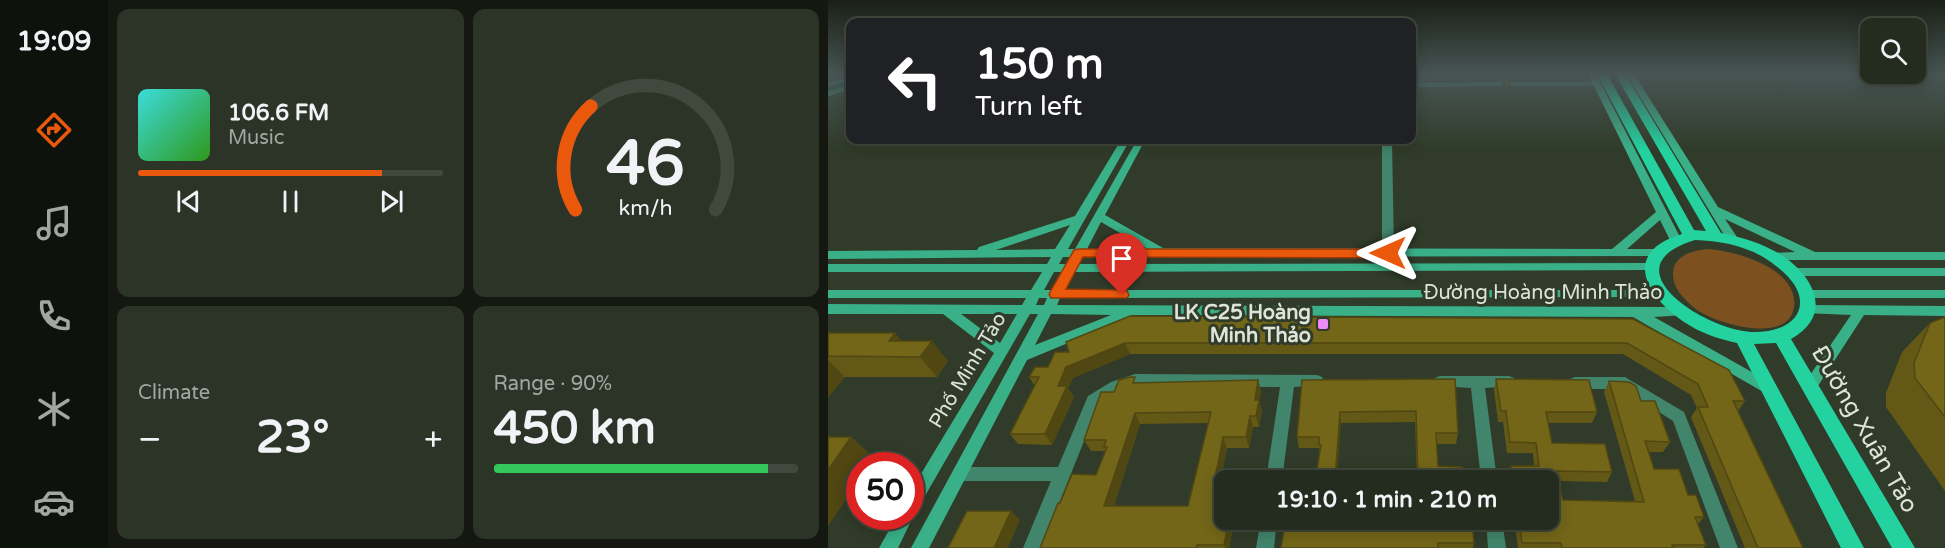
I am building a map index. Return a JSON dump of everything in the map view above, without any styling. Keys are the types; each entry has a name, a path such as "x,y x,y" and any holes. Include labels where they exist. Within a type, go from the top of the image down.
{"main road":[{"path":"1610,100 1675,239"},
{"path":"1612,100 1690,236"},
{"path":"1635,100 1716,236"},
{"path":"1646,100 1733,240"},
{"name":"Phố Minh Tảo","path":"924,485 1123,144"},
{"name":"Phố Minh Tảo","path":"920,548 1139,144"},
{"path":"1715,210 1815,257"},
{"path":"1615,253 1662,213"},
{"path":"960,268 969,255 1083,214"},
{"path":"1099,216 1160,252"},
{"path":"1690,236 1716,236 1733,240 1772,256 1801,281 1808,302 1809,315 1799,329 1781,336 1753,339 1742,337 1696,322 1681,312 1662,294 1653,260 1660,247 1675,239 1690,236"},
{"name":"Đường Hoàng Minh Thảo","path":"828,255 1160,252 1283,260 1653,260"},
{"name":"Đường Hoàng Minh Thảo","path":"828,268 1071,268 1283,260 1388,253 1615,253 1653,260"},
{"path":"1772,256 1945,256"},
{"path":"1792,272 1945,272"},
{"name":"Đường Hoàng Minh Thảo","path":"828,294 1662,294"},
{"path":"1808,302 1945,294"},
{"path":"1022,356 1133,311 1139,295"},
{"path":"1808,302 1862,310 1945,311"},
{"name":"Đường Hoàng Minh Thảo","path":"828,309 1681,312"},
{"path":"947,310 1002,352"},
{"path":"1811,385 1862,310"},
{"path":"1636,312 1770,389"},
{"name":"Đường Xuân Tảo","path":"1781,336 1904,548"},
{"path":"1742,337 1853,548"},
{"path":"888,548 898,530"}],"street":[{"path":"1387,144 1388,253"},
{"path":"1032,548 1093,400 1116,386 1135,380 1333,381"},
{"path":"1275,470 1288,381"},
{"path":"1426,382 1524,382"},
{"path":"1477,382 1488,470"},
{"path":"1558,383 1625,383 1678,417 1729,548"},
{"path":"961,474 1061,474"},
{"path":"1265,548 1267,530"},
{"path":"1495,530 1497,548"}],"shaded area":[{"path":"1706,249 1732,253 1776,272 1793,293 1794,307 1789,319 1780,325 1751,328 1720,321 1697,310 1680,294 1673,279 1673,273 1676,262 1684,255"}],"building":[{"path":"1130,316 1633,319 1729,370 1745,401 1733,401 1803,548 1758,548 1698,407 1708,407 1698,384 1627,343 1125,343 1066,367 1058,386 1067,386 1045,434 1010,434 1039,377 1029,377 1035,367 1048,367 1055,352 1069,352 1066,342"},
{"path":"1945,317 1945,417 1915,378 1914,363 1930,323"},
{"path":"828,333 895,333 889,341 932,341 920,357 828,356"},
{"path":"1130,377 1135,377 1133,383 1258,380 1255,400 1259,400 1256,416 1250,416 1246,437 1223,437 1216,470 1214,470 1214,530 1227,530 1224,545 1197,545 1196,548 1040,548 1072,474 1096,475 1107,447 1104,447 1106,440 1084,440 1101,392 1114,392 1119,380","holes":["1211,412 1188,506 1104,506 1135,413"]},
{"path":"1455,379 1458,433 1436,433 1438,466 1462,467 1462,470 1418,470 1416,411 1340,412 1336,470 1317,470 1321,445 1319,445 1319,437 1297,437 1302,380"},
{"path":"1496,379 1589,380 1597,412 1546,412 1552,443 1605,444 1612,472 1512,470 1511,466 1539,466 1536,443 1510,442 1506,411 1501,411"},
{"path":"1609,381 1629,382 1636,386 1641,401 1655,401 1670,442 1645,441 1654,469 1679,469 1688,495 1696,495 1704,517 1695,517 1706,545 1672,545 1673,548 1562,548 1561,543 1522,543 1520,530 1559,530 1559,481 1563,500 1644,502"},
{"path":"828,437 851,437 828,470"},
{"path":"967,511 1011,511 994,548 948,548"},
{"path":"1284,530 1473,530 1474,543 1438,543 1438,548 1281,548"}],"place":[{"name":"LK C25 Hoàng Minh Thảo","path":"1323,324"}],"route":[{"path":"1122,295 1056,294 1079,253 1388,253"}]}
